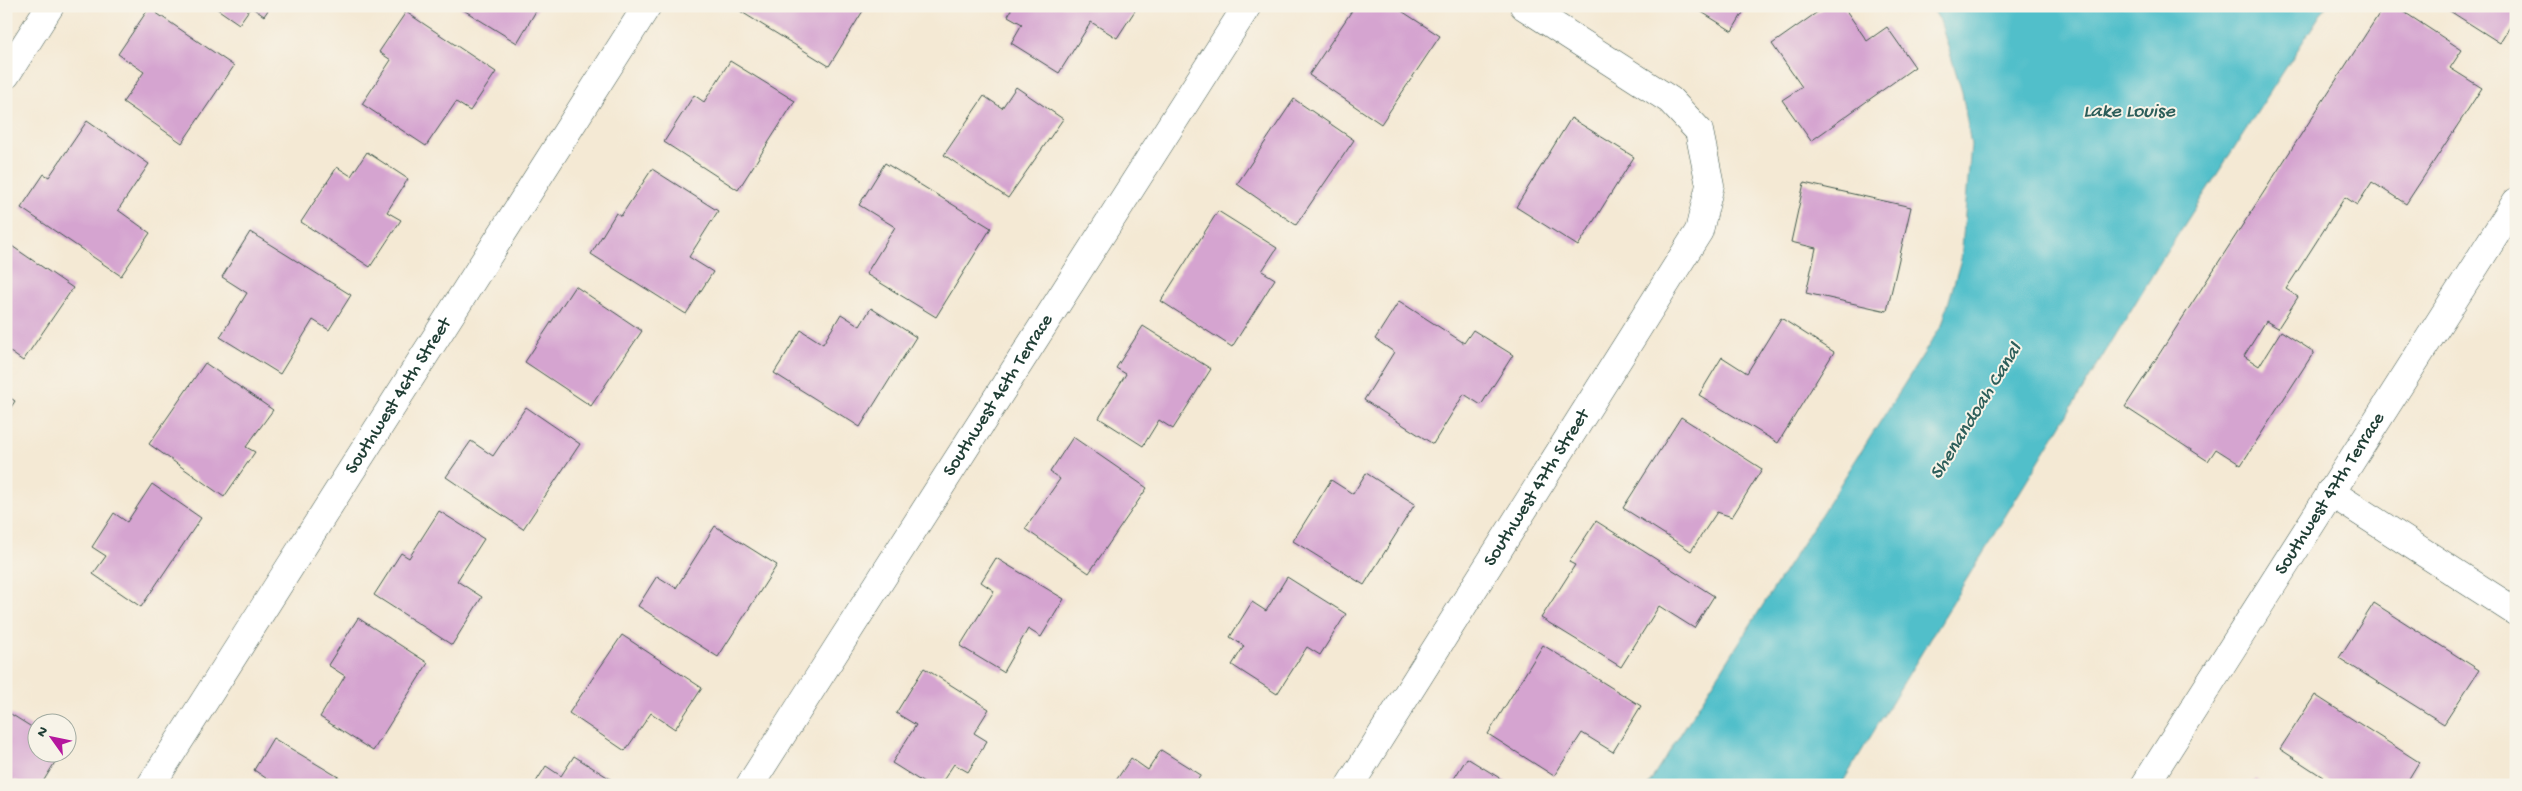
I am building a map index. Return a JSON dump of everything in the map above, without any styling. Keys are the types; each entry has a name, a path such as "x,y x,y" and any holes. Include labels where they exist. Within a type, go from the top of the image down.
{"street":[{"path":"6,75 50,6"},
{"name":"Southwest 46th Street","path":"151,785 647,6"},
{"name":"Southwest 46th Terrace","path":"750,785 1247,6"},
{"name":"Southwest 47th Street","path":"1350,785 1699,231 1710,185 1699,131 1670,100 1524,6"},
{"name":"Southwest 47th Terrace","path":"2145,785 2516,202"},
{"path":"2330,492 2516,612"}],"water":[{"path":"1931,6 2326,6 2164,256 1841,785 1648,785 1942,325 1961,259 1971,145 1962,92 1940,21"}],"building":[{"path":"213,6 271,6 264,16 251,7 239,24"},
{"path":"457,6 539,6 517,43"},
{"path":"742,6 866,6 829,66 740,11"},
{"path":"1013,6 1138,6 1117,38 1091,22 1059,73 1011,43 1022,24 1008,16"},
{"path":"1355,6 1394,6 1440,36 1381,124 1309,75"},
{"path":"1692,6 1747,6 1732,31"},
{"path":"1826,6 1843,6 1867,41 1887,27 1915,67 1811,141 1782,100 1802,87 1772,44"},
{"path":"2384,6 2395,6 2462,50 2450,68 2482,88 2406,204 2372,182 2357,205 2345,197 2286,289 2298,297 2278,328 2266,321 2244,356 2259,366 2281,331 2314,352 2241,465 2216,449 2208,461 2125,407"},
{"path":"2442,6 2516,6 2516,17 2500,43"},
{"path":"149,8 234,66 182,143 123,102 144,72 118,54"},
{"path":"406,12 496,72 470,111 456,102 426,146 362,104 391,60 379,52"},
{"path":"730,61 795,101 738,190 664,142 694,95 704,102"},
{"path":"1016,87 1063,119 1008,198 944,155 984,96 1002,108"},
{"path":"1294,99 1354,140 1296,225 1237,184"},
{"path":"1571,118 1634,157 1578,246 1516,207"},
{"path":"87,121 149,164 118,210 150,233 121,276 21,208 44,174 49,177"},
{"path":"367,152 408,179 387,212 401,220 370,267 301,222 337,167 351,176"},
{"path":"885,163 991,228 936,317 866,274 895,227 859,205"},
{"path":"652,169 718,211 689,257 713,272 686,314 591,254 616,213 621,216"},
{"path":"1804,183 1911,207 1887,311 1806,293 1816,248 1791,242"},
{"path":"1218,211 1277,248 1262,271 1275,279 1232,347 1161,301"},
{"path":"250,232 351,295 329,330 313,320 280,374 220,337 247,293 222,277"},
{"path":"6,242 73,288 23,361 6,349"},
{"path":"575,286 642,331 591,406 525,362"},
{"path":"1399,301 1464,343 1473,330 1513,355 1481,405 1464,394 1433,444 1364,400 1394,352 1375,339"},
{"path":"871,308 916,337 860,427 774,373 801,330 823,344 841,314 860,326"},
{"path":"1781,318 1834,352 1778,443 1699,395 1722,357 1747,373"},
{"path":"1143,326 1211,369 1173,429 1159,420 1143,446 1099,418 1126,374 1116,368"},
{"path":"205,363 273,410 246,447 255,452 224,497 149,444"},
{"path":"6,395 15,401 6,415"},
{"path":"526,407 580,444 523,529 446,477 471,441 493,456"},
{"path":"1681,417 1762,469 1732,517 1717,512 1691,551 1623,508"},
{"path":"1073,437 1147,488 1089,573 1025,529 1060,479 1050,472"},
{"path":"1366,473 1415,504 1364,585 1293,541 1331,480 1353,494"},
{"path":"152,484 201,518 141,607 93,574 106,556 92,547 114,513 127,522"},
{"path":"439,511 484,539 457,581 482,597 452,645 374,595 401,553 409,558"},
{"path":"1596,521 1714,596 1694,628 1659,606 1621,667 1541,618 1575,565 1569,562"},
{"path":"715,526 777,565 718,657 638,606 657,576 676,588"},
{"path":"996,558 1064,599 1041,637 1028,629 1003,672 960,646 994,591 981,582"},
{"path":"1287,577 1346,614 1320,655 1307,647 1277,694 1232,665 1244,646 1230,637 1252,602 1266,611"},
{"path":"2374,603 2479,670 2444,724 2339,658"},
{"path":"358,618 428,663 373,751 320,717 345,676 328,665"},
{"path":"622,635 702,688 675,729 651,713 625,751 569,713"},
{"path":"1543,645 1641,706 1613,752 1582,733 1554,776 1488,734"},
{"path":"924,668 989,709 974,733 987,741 968,772 954,764 940,785 927,785 892,763 916,725 896,713"},
{"path":"2315,695 2419,762 2405,785 2335,785 2280,749"},
{"path":"6,711 28,725 28,764 54,764 41,785 23,785 15,780 12,785 6,785"},
{"path":"273,738 340,778 336,785 276,785 254,770"},
{"path":"1161,750 1201,775 1194,785 1113,785 1131,758 1148,770"},
{"path":"574,756 620,785 534,785 546,766 561,776"},
{"path":"1467,758 1511,785 1450,785"},
{"path":"2256,779 2264,785 2252,785"}],"water label":[{"name":"Lake Louise","path":"2129,112"},
{"name":"Shenandoah Canal","path":"1977,412"}]}
